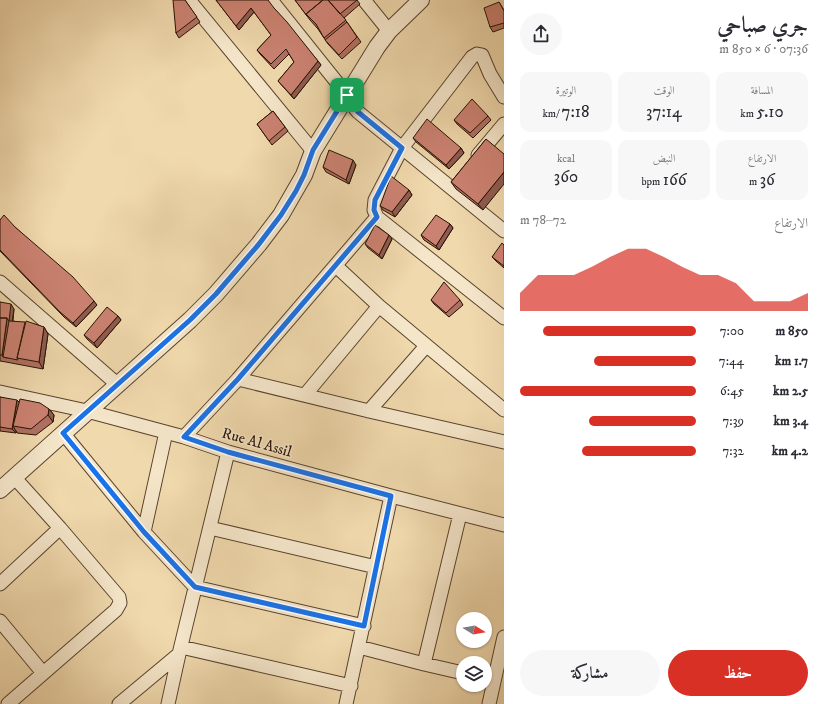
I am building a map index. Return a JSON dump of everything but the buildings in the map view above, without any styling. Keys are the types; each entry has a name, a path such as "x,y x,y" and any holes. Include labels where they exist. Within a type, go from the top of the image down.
{"street":[{"path":"189,0 313,150"},
{"path":"271,0 347,95 358,112 504,232"},
{"path":"364,0 388,31"},
{"path":"0,490 216,294 259,244 281,215 296,191 304,175 313,150 388,31 421,0"},
{"path":"502,314 377,217 374,210 375,200 402,148 472,57 477,54 482,55 490,74 504,97"},
{"path":"471,165 504,124"},
{"path":"452,188 461,176"},
{"path":"184,437 238,379 377,217"},
{"path":"336,266 379,306 504,410"},
{"path":"0,282 117,384"},
{"path":"305,394 379,306"},
{"path":"369,411 426,346"},
{"path":"238,379 504,442"},
{"name":"Rue Al Assil","path":"0,392 88,411 184,437 228,452 504,525"},
{"path":"144,532 166,432"},
{"path":"63,433 144,532 195,587 364,626"},
{"path":"168,704 228,452"},
{"path":"8,704 116,610 120,602 119,597 14,477"},
{"path":"346,704 391,496"},
{"path":"424,664 460,514"},
{"path":"0,584 60,528"},
{"path":"210,528 376,567"},
{"path":"0,621 43,673"},
{"path":"492,676 501,664 504,637"},
{"path":"359,647 456,671"},
{"path":"180,651 351,686"},
{"path":"119,704 180,651"},
{"path":"489,692 489,704"}],"route":[{"path":"347,95 358,112 402,148 375,200 374,210 377,217 238,379 184,437 228,452 391,496 364,626 195,587 144,532 63,433 190,320 216,294 259,244 281,215 296,191 304,175 313,150 347,95"}]}
